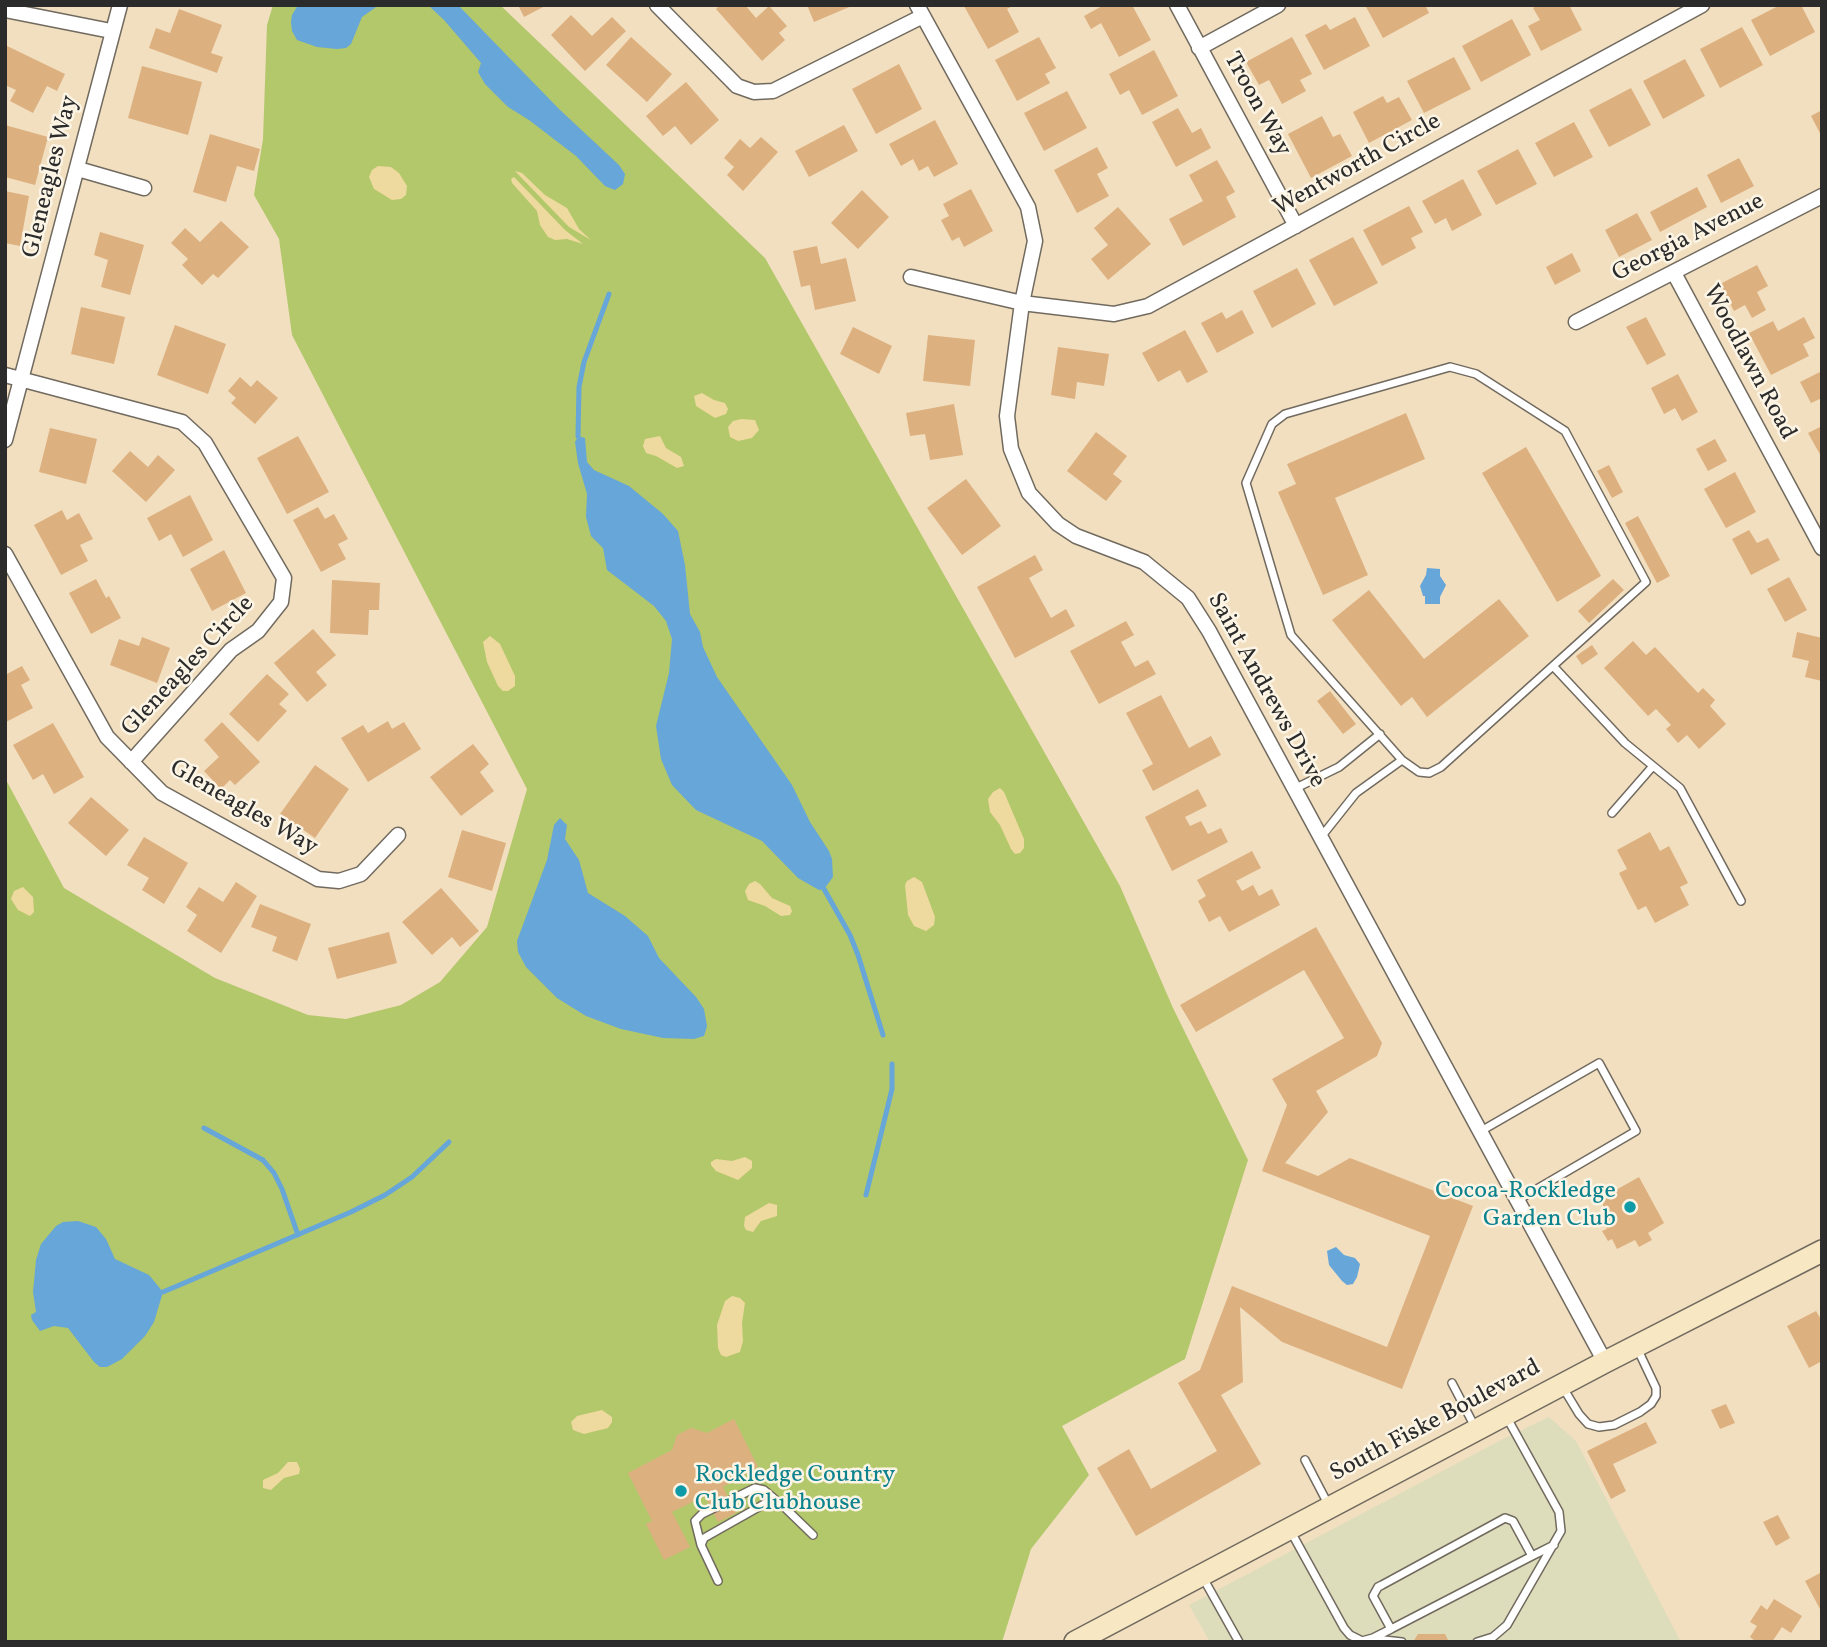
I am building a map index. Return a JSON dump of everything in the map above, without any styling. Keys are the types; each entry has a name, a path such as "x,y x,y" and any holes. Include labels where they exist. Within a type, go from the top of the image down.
{"main road":[{"name":"South Fiske Boulevard","path":"1075,1642 1822,1251"}],"street":[{"name":"Gleneagles Way","path":"5,440 120,5"},
{"path":"657,5 737,86 754,92 773,91 920,10"},
{"name":"Troon Way","path":"1177,5 1296,226"},
{"path":"1199,48 1278,5"},
{"name":"Wentworth Circle","path":"911,277 1022,303 1114,314 1148,306 1702,5"},
{"path":"5,10 111,31"},
{"name":"Saint Andrews Drive","path":"920,10 1028,207 1035,241 1022,303 1007,416 1011,449 1029,493 1058,524 1076,536 1144,562 1188,598 1605,1363"},
{"path":"78,170 144,188"},
{"name":"Georgia Avenue","path":"1576,322 1822,196"},
{"name":"Woodlawn Road","path":"1674,273 1822,548"},
{"name":"Gleneagles Circle","path":"5,375 182,422 205,443 284,578 281,601 258,631 231,650 131,762"},
{"name":"Gleneagles Way","path":"5,554 107,737 162,793 318,879 339,881 361,874 398,835"}],"lane":[{"path":"1450,367 1476,374 1566,431 1646,582 1441,767 1429,773 1419,772 1402,760 1380,734 1291,635 1246,483 1272,424 1285,414 1450,367"},
{"path":"1553,666 1625,743 1680,788 1741,901"},
{"path":"1294,789 1339,767 1380,734"},
{"path":"1321,838 1356,793 1402,760"},
{"path":"1612,813 1653,766"},
{"path":"1480,1132 1600,1063 1636,1131 1518,1200"},
{"path":"1561,1386 1579,1415 1588,1424 1599,1427 1614,1424 1640,1412 1651,1404 1656,1396 1656,1388 1636,1347"},
{"path":"1452,1383 1476,1430"},
{"path":"1477,1642 1493,1637 1507,1625 1561,1531 1559,1512 1506,1415"},
{"path":"1305,1460 1330,1507"},
{"path":"718,1581 701,1545 695,1521 702,1514 755,1488 764,1490 813,1535"},
{"path":"701,1545 709,1534 766,1503 773,1501 780,1504"},
{"path":"1391,1629 1373,1596 1378,1587 1505,1518 1513,1521 1532,1556"},
{"path":"1289,1529 1344,1628 1350,1635 1362,1640 1373,1638 1554,1545"},
{"path":"1202,1575 1239,1642"},
{"path":"1373,1638 1402,1642"}],"shaded area":[{"path":"1549,1417 1576,1441 1681,1642 1210,1642 1189,1605"}],"green space":[{"path":"273,5 500,5 765,258 1120,886 1173,1008 1248,1160 1185,1359 1062,1426 1089,1475 1031,1549 1002,1642 5,1642 5,778 64,888 215,978 308,1015 346,1019 401,1005 440,982 487,927 527,789 292,335 279,239 254,195 263,139 267,25"}],"sand":[{"path":"378,166 391,167 399,173 407,186 406,195 392,200 374,189 369,177 372,170"},
{"path":"515,171 522,173 545,195 567,208 579,229 591,240 569,227"},
{"path":"514,177 565,230 583,244 548,237 540,225 537,211 512,183 511,179"},
{"path":"702,393 725,403 728,409 726,414 715,418 696,406 694,396"},
{"path":"755,420 759,430 752,438 738,441 730,437 728,427 733,421"},
{"path":"660,436 666,448 681,457 684,466 677,468 646,453 643,446 645,439"},
{"path":"490,636 500,644 515,676 515,686 508,691 503,691 498,686 487,662 483,642"},
{"path":"1000,788 1024,839 1024,848 1020,853 1015,854 1011,849 1000,825 990,812 988,799"},
{"path":"914,877 922,882 935,917 934,925 926,931 914,926 908,915 905,885"},
{"path":"755,881 772,898 790,906 790,915 781,916 748,900 745,891 749,884"},
{"path":"23,887 33,897 34,912 30,916 18,910 11,899 14,891"},
{"path":"745,1157 752,1161 752,1168 738,1180 716,1171 711,1165 716,1159 732,1161"},
{"path":"769,1203 777,1205 777,1216 761,1221 753,1232 746,1230 745,1217"},
{"path":"732,1296 745,1303 743,1341 740,1352 726,1357 721,1355 718,1348 717,1325 725,1301"},
{"path":"602,1410 612,1417 608,1428 584,1434 573,1430 571,1422 577,1416"},
{"path":"288,1462 297,1462 299,1474 284,1478 271,1490 263,1488 263,1480 278,1473"}],"water":[{"path":"298,5 379,5 362,17 351,44 337,49 317,47 297,40 291,22"},
{"path":"428,5 458,5 559,109 619,165 625,174 623,184 615,190 605,186 576,156 508,107 485,84 478,72 481,63"},
{"path":"578,436 585,438 587,462 594,470 629,486 663,514 678,531 690,614 700,632 703,647 717,677 792,785 810,822 829,851 833,877 824,889 819,890 798,878 762,841 696,810 672,785 661,759 656,726 669,673 672,639 666,621 654,606 607,570 603,548 591,536 586,517 587,494 575,442"},
{"path":"1427,568 1440,569 1440,576 1446,585 1440,597 1440,604 1425,604 1425,596 1420,586"},
{"path":"560,818 567,825 565,839 579,860 588,893 625,916 648,936 659,958 704,1009 707,1026 704,1036 694,1039 663,1038 621,1029 586,1016 557,998 526,967 518,952 517,941 547,860 554,825"},
{"path":"78,1221 96,1227 106,1239 115,1259 149,1275 163,1292 154,1322 145,1336 122,1359 107,1367 100,1367 94,1362 68,1328 54,1326 40,1331 31,1315 36,1312 33,1292 36,1260 41,1244 56,1226 63,1222"},
{"path":"1336,1247 1360,1264 1353,1284 1347,1285 1329,1265 1327,1251"}],"building":[{"path":"518,5 547,5 524,17"},
{"path":"720,5 745,5 756,18 769,6 787,26 779,33 785,40 762,61 716,9"},
{"path":"807,5 854,5 814,22"},
{"path":"1014,5 1007,9 1019,32 988,49 964,6"},
{"path":"1104,5 1132,5 1151,40 1119,57 1101,23 1091,29 1084,16"},
{"path":"1365,5 1425,5 1429,13 1383,38"},
{"path":"1538,5 1569,5 1582,30 1541,51 1528,26 1540,20 1533,8"},
{"path":"1780,5 1801,5 1815,32 1770,56 1751,20"},
{"path":"179,9 222,25 211,53 223,57 217,73 149,48 156,28 170,33"},
{"path":"571,15 592,36 612,17 626,31 585,71 551,35"},
{"path":"1355,17 1370,46 1324,70 1305,35 1326,24 1330,30"},
{"path":"1512,19 1531,55 1481,82 1462,46"},
{"path":"1742,27 1763,65 1720,88 1700,49"},
{"path":"631,37 672,74 647,102 606,65"},
{"path":"1039,37 1056,68 1045,74 1050,83 1017,101 995,60"},
{"path":"1292,37 1312,74 1300,80 1306,91 1282,104 1269,80 1259,85 1246,62"},
{"path":"5,45 65,74 57,91 47,86 33,113 10,101 16,90 5,85"},
{"path":"1154,50 1178,96 1142,115 1129,90 1120,95 1109,74"},
{"path":"1454,57 1471,89 1424,113 1407,81"},
{"path":"1685,59 1705,96 1663,119 1643,81"},
{"path":"899,64 922,109 876,134 852,89"},
{"path":"142,66 202,82 188,135 128,118"},
{"path":"686,82 719,120 691,145 675,126 663,136 646,116"},
{"path":"1631,88 1651,125 1609,147 1589,110"},
{"path":"1067,91 1087,128 1044,151 1024,113"},
{"path":"1383,96 1387,103 1399,97 1412,120 1369,143 1353,112"},
{"path":"1178,108 1192,133 1201,128 1211,148 1176,167 1152,122"},
{"path":"1822,110 1822,137 1811,116"},
{"path":"1322,116 1333,137 1340,134 1352,156 1311,178 1288,134"},
{"path":"935,120 958,164 934,177 928,166 919,171 913,159 901,166 889,144"},
{"path":"1574,122 1593,157 1554,177 1535,143"},
{"path":"5,125 48,137 35,185 5,177"},
{"path":"844,125 858,151 809,177 795,151"},
{"path":"210,134 260,149 254,171 237,166 226,202 193,192"},
{"path":"761,137 778,152 743,191 727,175 734,167 724,158 740,139 750,148"},
{"path":"1097,147 1108,168 1097,174 1109,196 1077,213 1054,170"},
{"path":"1518,149 1537,184 1496,205 1477,171"},
{"path":"1739,158 1754,186 1721,203 1707,175"},
{"path":"1217,160 1235,192 1226,197 1236,217 1183,246 1169,219 1203,201 1189,175"},
{"path":"1463,179 1482,215 1452,231 1446,218 1435,224 1422,201"},
{"path":"1697,187 1707,207 1660,232 1650,212"},
{"path":"971,189 993,231 964,247 959,237 952,241 941,220 949,216 943,204"},
{"path":"862,190 889,217 858,249 831,223"},
{"path":"5,191 29,196 20,246 5,243"},
{"path":"1409,206 1423,232 1411,238 1416,248 1382,266 1363,230"},
{"path":"1118,207 1151,244 1108,280 1091,259 1108,245 1094,228"},
{"path":"1637,213 1652,240 1619,257 1605,230"},
{"path":"221,221 249,247 218,278 213,274 202,285 182,265 188,259 171,243 185,228 200,242"},
{"path":"100,232 144,245 130,295 101,287 108,260 94,255"},
{"path":"1353,237 1378,283 1334,306 1309,260"},
{"path":"817,246 821,264 846,258 856,301 815,310 810,285 801,287 793,251"},
{"path":"1572,253 1581,271 1555,285 1546,267"},
{"path":"1757,265 1768,286 1757,292 1766,310 1752,318 1745,305 1734,311 1720,284"},
{"path":"1297,268 1316,304 1272,328 1253,291"},
{"path":"81,307 125,317 114,364 71,354"},
{"path":"1242,310 1254,333 1217,353 1201,323 1222,312 1226,319"},
{"path":"1646,317 1666,355 1647,365 1626,327"},
{"path":"1804,317 1815,338 1803,344 1809,356 1771,375 1749,333 1773,321 1778,331"},
{"path":"175,325 226,344 208,394 157,375"},
{"path":"853,327 892,346 879,374 840,354"},
{"path":"1185,330 1208,372 1187,383 1180,370 1158,382 1142,353"},
{"path":"928,335 975,340 970,386 923,381"},
{"path":"1058,347 1109,354 1104,386 1077,382 1075,399 1051,395"},
{"path":"1820,372 1822,398 1811,403 1800,382"},
{"path":"1678,374 1698,412 1682,421 1675,408 1664,414 1651,388"},
{"path":"240,377 251,387 257,380 278,398 255,424 231,403 236,398 228,391"},
{"path":"954,404 963,455 930,460 925,434 910,436 906,413"},
{"path":"1406,413 1425,459 1335,498 1368,575 1323,595 1278,492 1296,484 1287,464"},
{"path":"1822,426 1822,458 1808,433"},
{"path":"50,428 97,439 86,484 39,472"},
{"path":"1096,432 1127,456 1113,474 1122,481 1106,501 1067,471"},
{"path":"298,436 329,492 287,514 257,458"},
{"path":"1715,439 1727,461 1708,471 1696,449"},
{"path":"1526,447 1601,576 1557,602 1482,473"},
{"path":"130,451 148,467 158,455 175,470 146,502 112,471"},
{"path":"1609,465 1623,492 1612,498 1597,471"},
{"path":"1735,472 1756,512 1726,528 1704,489"},
{"path":"966,479 1001,526 962,555 927,508"},
{"path":"190,495 213,540 183,557 171,534 159,541 147,518"},
{"path":"318,507 325,519 334,514 348,539 338,544 346,559 321,572 293,520"},
{"path":"62,510 67,520 79,513 93,539 80,545 88,561 61,575 34,525"},
{"path":"1638,516 1670,576 1657,583 1625,523"},
{"path":"1749,530 1757,543 1768,538 1780,560 1751,575 1732,539"},
{"path":"224,550 246,593 212,611 190,569"},
{"path":"1035,555 1043,570 1029,578 1051,618 1066,609 1075,626 1015,658 977,587"},
{"path":"1789,577 1807,610 1785,622 1767,589"},
{"path":"96,579 121,618 91,634 69,593"},
{"path":"1613,579 1624,590 1589,623 1578,611"},
{"path":"332,580 380,583 379,610 369,610 368,635 330,633"},
{"path":"1369,590 1424,659 1499,599 1529,636 1427,717 1412,697 1401,706 1332,620"},
{"path":"1126,621 1134,635 1121,642 1135,667 1148,660 1156,674 1099,704 1070,651"},
{"path":"313,629 336,655 316,672 327,685 307,702 274,663"},
{"path":"1797,632 1822,638 1822,681 1805,677 1809,661 1792,657"},
{"path":"142,637 170,648 157,683 110,665 119,639 139,646"},
{"path":"1633,641 1646,655 1655,647 1698,693 1703,688 1715,700 1710,706 1726,724 1699,749 1687,735 1678,743 1666,729 1671,725 1656,709 1648,716 1604,668"},
{"path":"1592,645 1598,654 1582,665 1576,656"},
{"path":"22,666 30,680 21,685 33,708 6,722 5,675"},
{"path":"267,674 289,694 279,704 287,711 258,742 229,714"},
{"path":"1330,691 1356,724 1343,734 1317,701"},
{"path":"1161,695 1189,748 1211,736 1221,755 1153,791 1142,770 1153,764 1126,713"},
{"path":"388,721 392,729 404,722 421,749 368,782 341,738 363,725 368,733"},
{"path":"222,722 260,762 235,785 230,780 221,789 204,771 219,757 204,740"},
{"path":"53,723 84,777 54,794 43,774 33,780 13,745"},
{"path":"473,744 489,764 480,772 494,791 461,816 430,777"},
{"path":"315,765 349,789 315,838 280,814"},
{"path":"1198,789 1207,806 1185,817 1190,826 1201,821 1208,834 1221,828 1228,842 1172,871 1145,817"},
{"path":"91,797 129,830 106,856 68,823"},
{"path":"462,830 506,843 492,891 448,877"},
{"path":"1650,832 1660,851 1669,846 1688,883 1680,887 1689,905 1655,923 1646,906 1638,910 1630,895 1619,873 1627,869 1617,850"},
{"path":"144,837 188,863 164,904 142,890 149,878 127,865"},
{"path":"1252,851 1261,868 1236,881 1242,891 1253,885 1259,896 1272,889 1280,905 1229,932 1220,916 1209,922 1198,901 1206,896 1197,880"},
{"path":"236,882 257,896 221,953 187,931 197,915 186,907 199,887 223,902"},
{"path":"441,888 479,931 460,947 452,937 432,955 402,922"},
{"path":"260,904 311,924 297,961 272,951 277,937 251,927"},
{"path":"1316,927 1382,1043 1377,1056 1316,1091 1328,1112 1285,1163 1318,1176 1350,1158 1473,1206 1402,1389 1282,1342 1240,1307 1243,1382 1221,1395 1261,1464 1136,1536 1097,1468 1129,1449 1151,1489 1217,1451 1178,1383 1200,1370 1232,1286 1387,1347 1430,1236 1262,1171 1287,1105 1272,1079 1344,1038 1304,970 1196,1032 1180,1005"},
{"path":"389,932 397,963 337,979 328,948"},
{"name":"Cocoa-Rockledge Garden Club","path":"1639,1177 1664,1223 1648,1233 1652,1240 1639,1247 1635,1240 1617,1249 1612,1239 1608,1241 1602,1231 1607,1229 1601,1219 1608,1215 1600,1199"},
{"path":"1816,1311 1822,1321 1822,1361 1809,1368 1787,1326"},
{"path":"1726,1404 1735,1423 1720,1429 1711,1410"},
{"name":"Rockledge Country Club Clubhouse","path":"734,1419 758,1467 723,1487 736,1513 718,1522 705,1496 672,1512 690,1547 664,1560 646,1524 652,1521 628,1473 672,1450 677,1435 691,1428 707,1433"},
{"path":"1646,1422 1657,1443 1613,1464 1626,1491 1611,1499 1587,1451"},
{"path":"1778,1515 1790,1538 1776,1546 1763,1522"},
{"path":"1822,1572 1822,1609 1820,1609 1805,1581"},
{"path":"1774,1599 1802,1616 1791,1633 1782,1627 1772,1642 1756,1642 1750,1637 1757,1626 1750,1622 1761,1605 1767,1610"},
{"path":"1418,1634 1445,1634 1449,1642 1413,1642"}],"waterway":[{"path":"578,436 579,387 584,362 609,294"},
{"path":"824,889 850,935 883,1035"},
{"path":"866,1195 892,1089 892,1064"},
{"path":"204,1128 263,1160 282,1189 298,1235"},
{"path":"163,1292 385,1195 412,1177 449,1142"}],"place":[{"name":"Cocoa-Rockledge Garden Club","path":"1630,1207"},
{"name":"Rockledge Country Club Clubhouse","path":"681,1491"}]}
